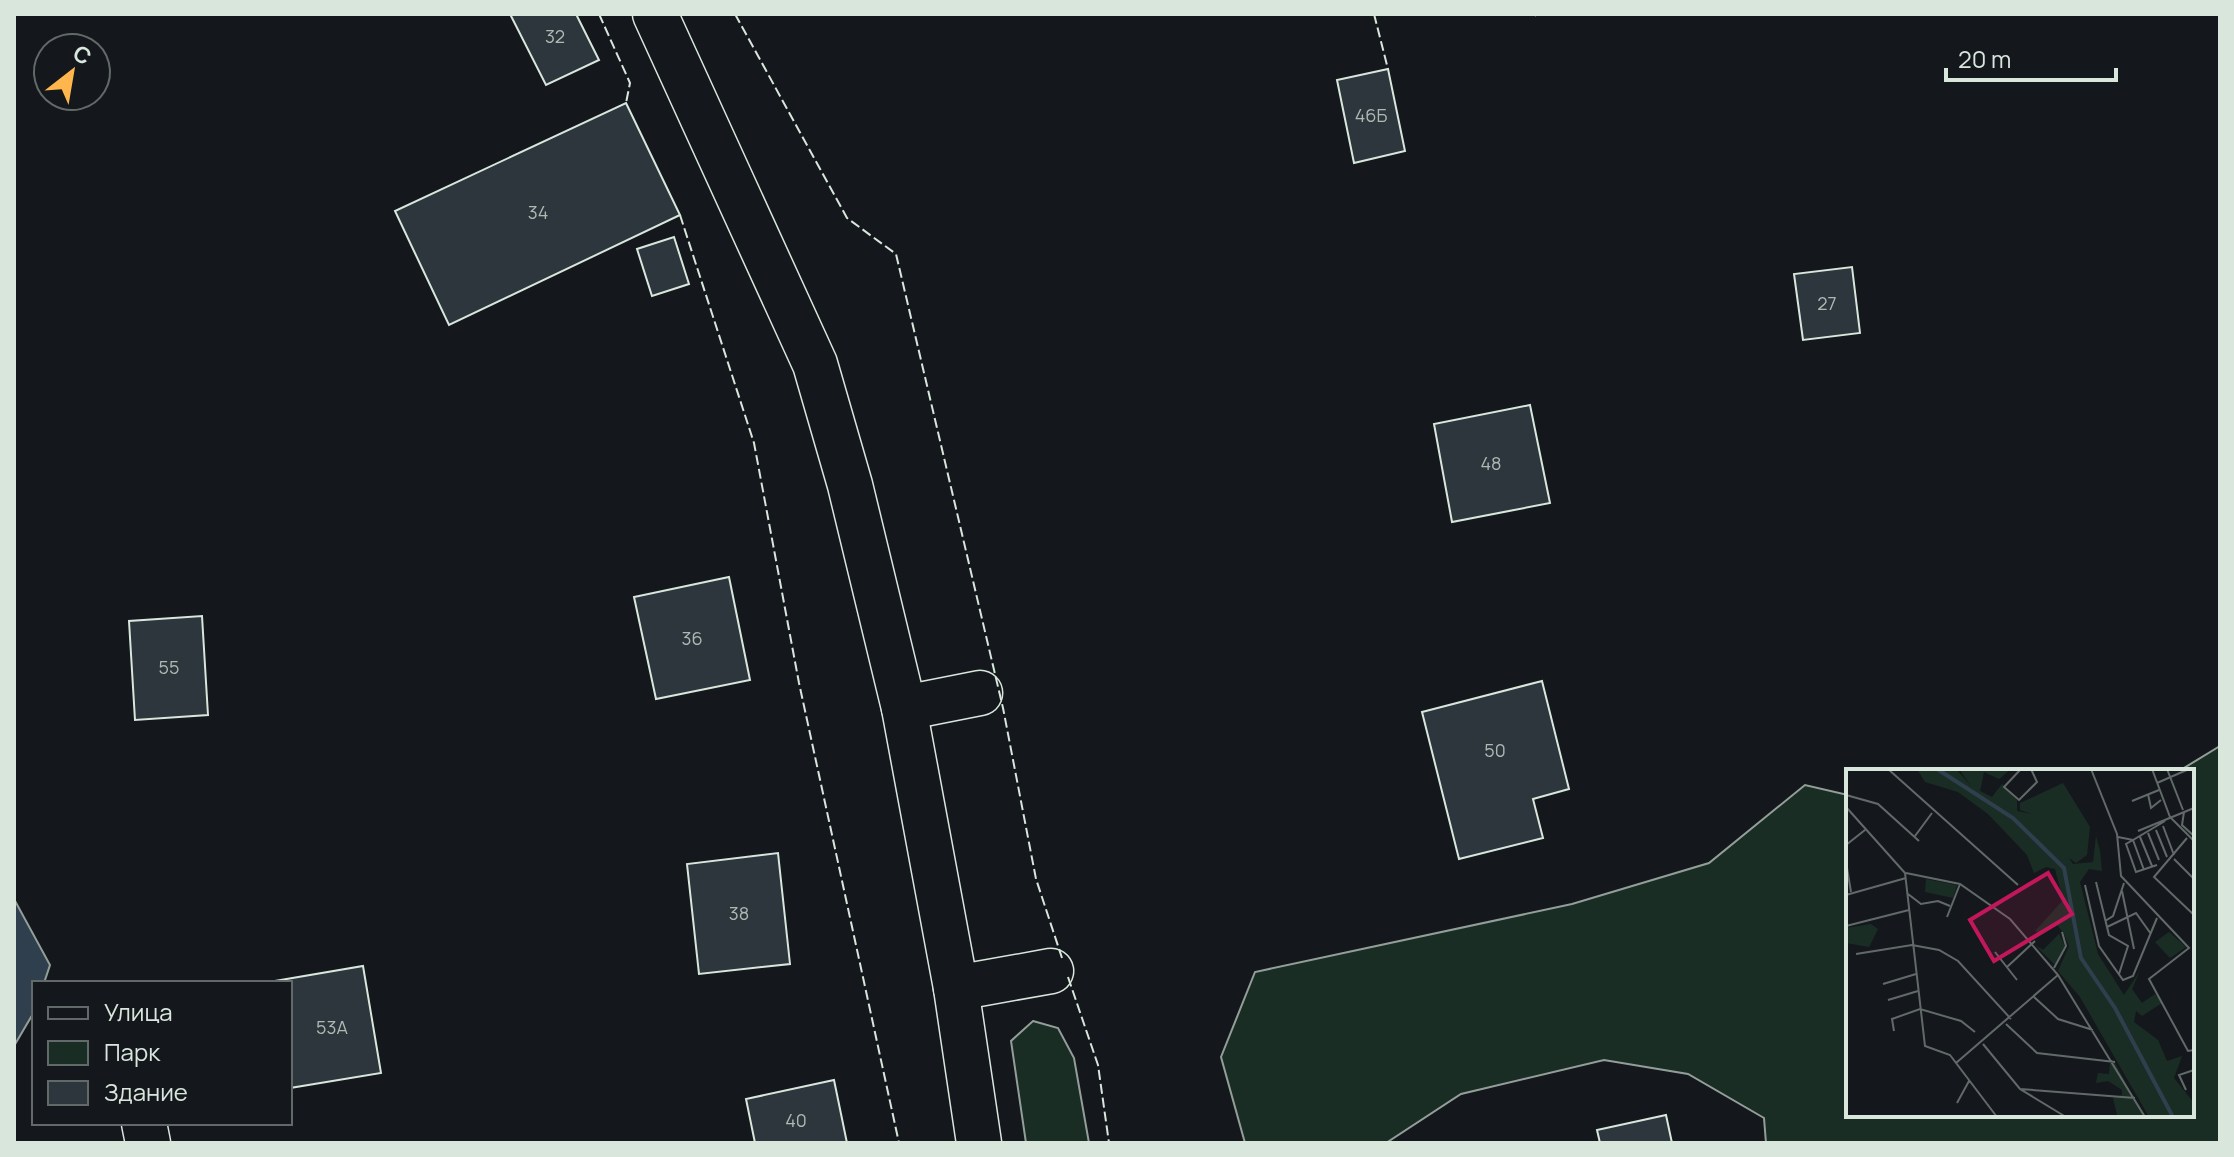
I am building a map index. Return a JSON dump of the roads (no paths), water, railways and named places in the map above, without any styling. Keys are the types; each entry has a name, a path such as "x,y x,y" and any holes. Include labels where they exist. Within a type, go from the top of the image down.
{"street":[{"path":"655,14 815,364 850,485 904,708 956,988 979,1143"},
{"path":"904,708 980,693"},
{"path":"956,988 1051,971"}],"water":[{"path":"14,899 50,965 45,981 32,981 32,1015 14,1046"}]}
